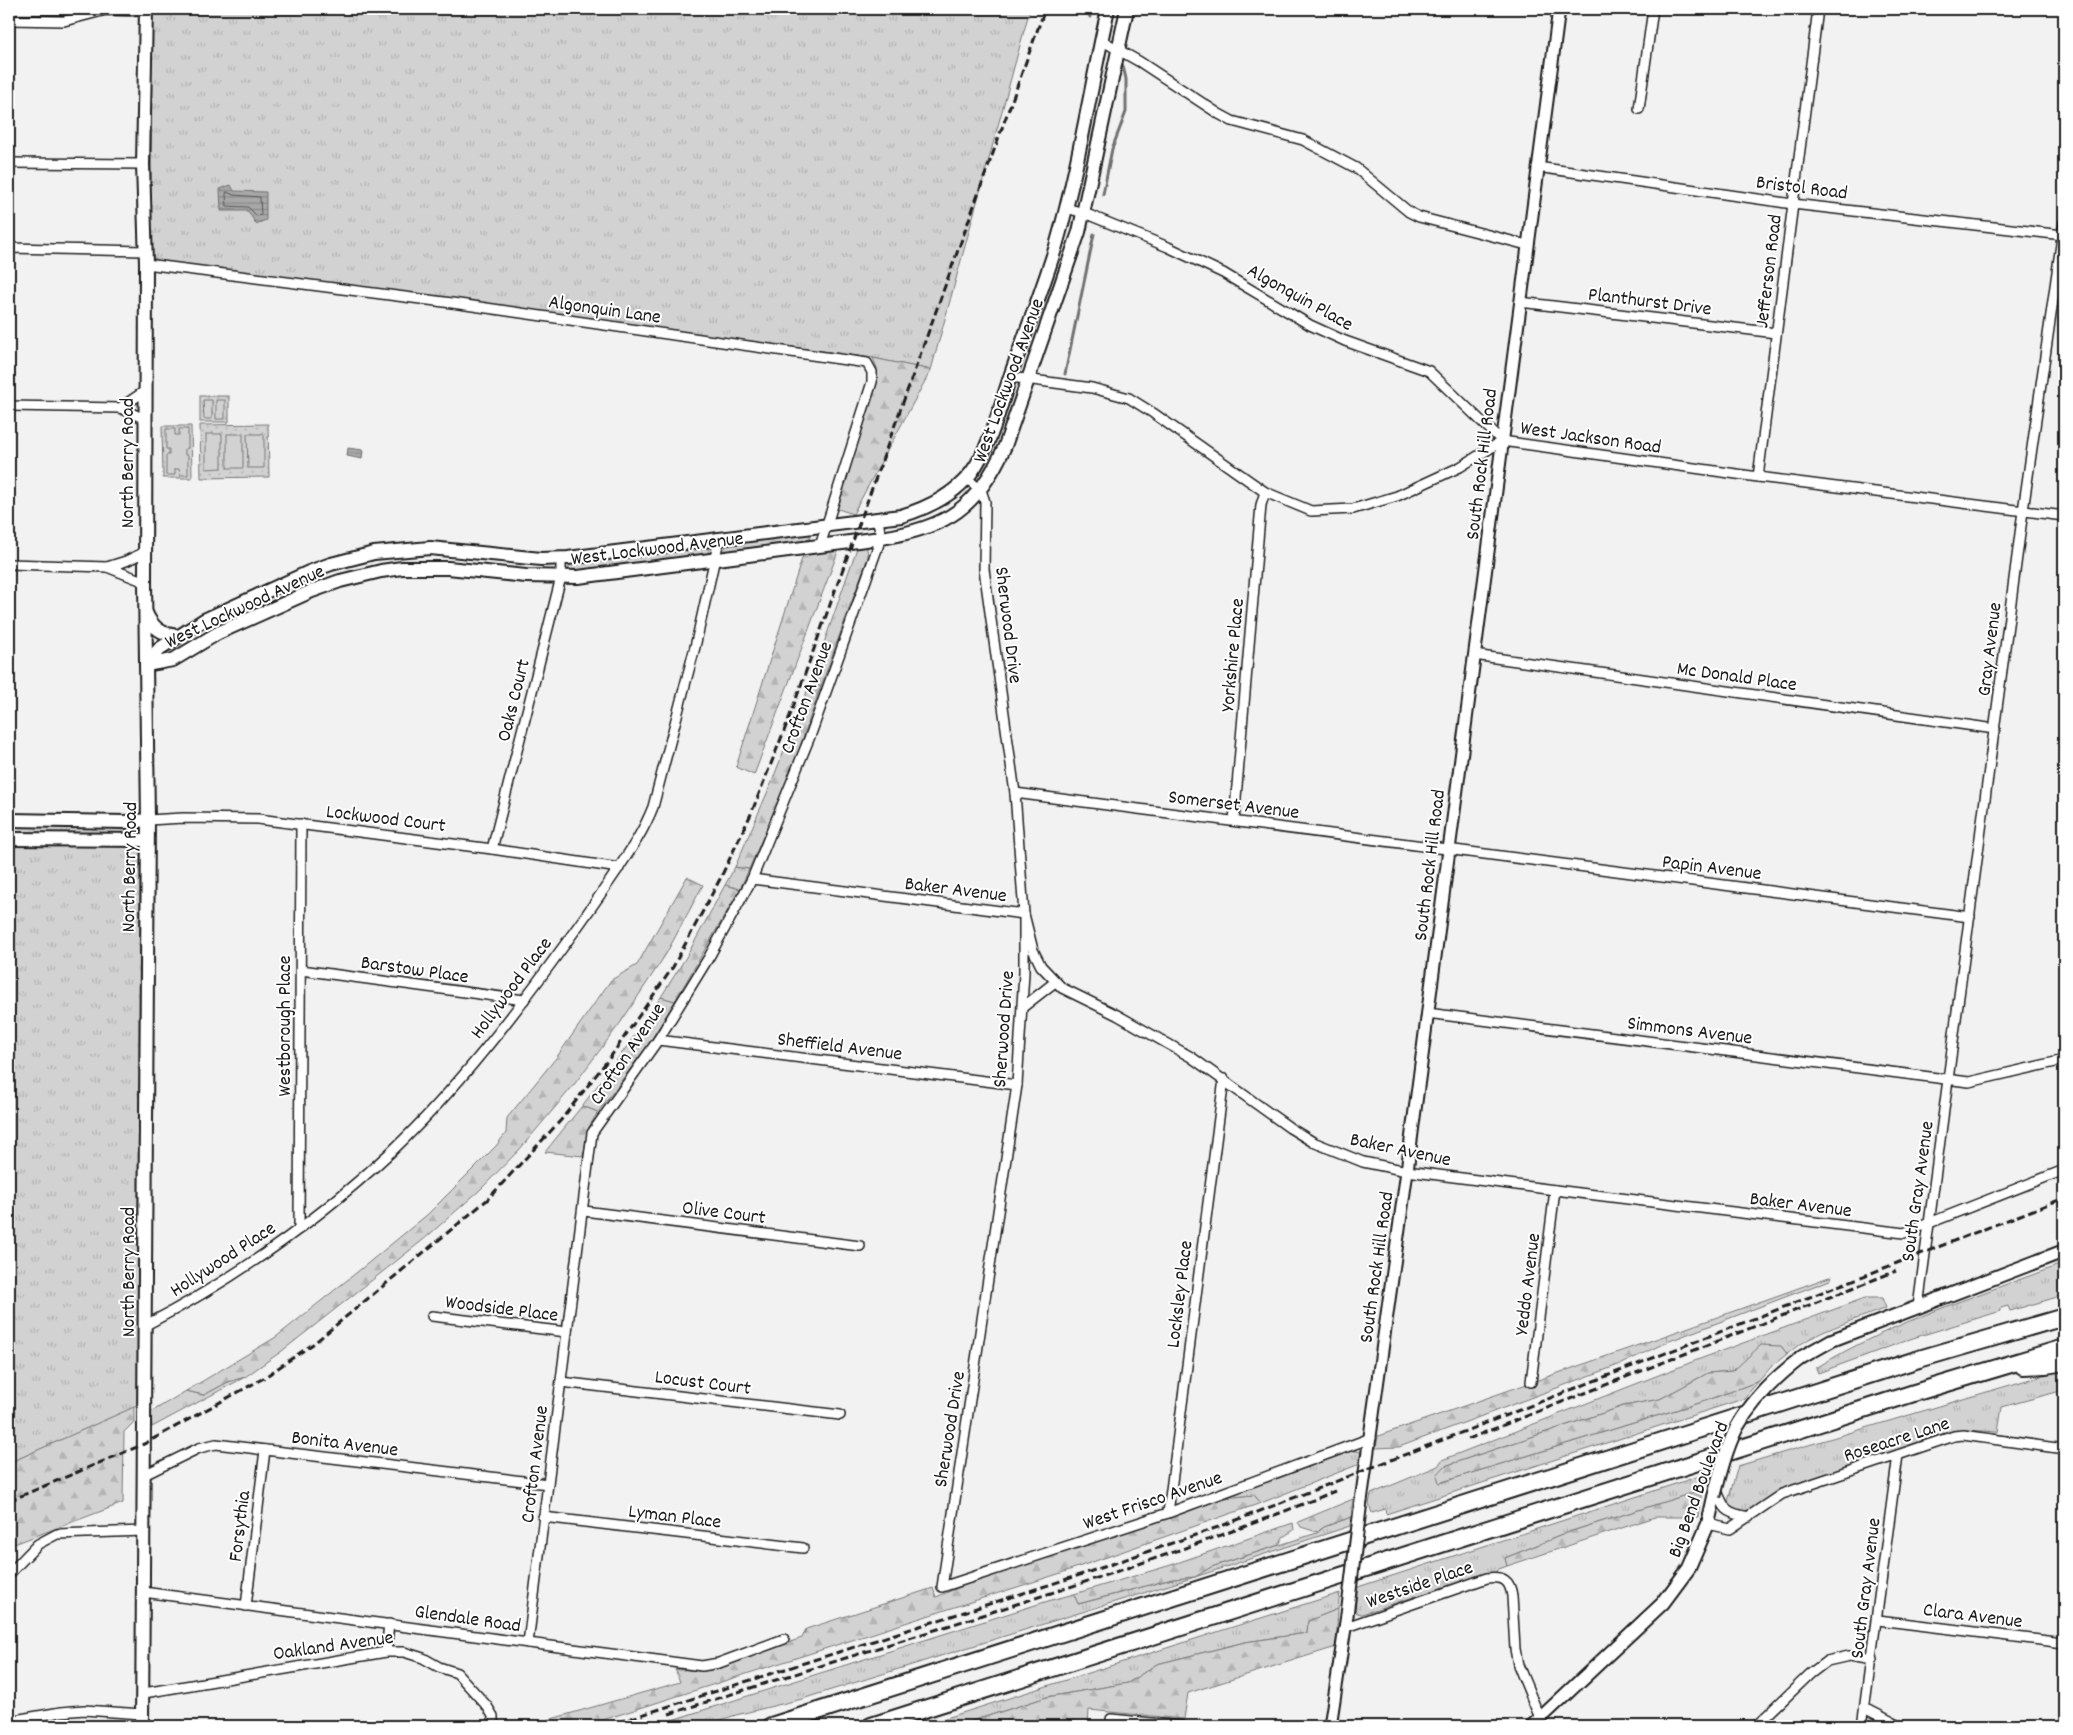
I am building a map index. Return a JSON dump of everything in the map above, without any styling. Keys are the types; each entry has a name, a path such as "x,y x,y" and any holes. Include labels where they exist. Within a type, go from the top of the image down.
{"highway":[{"path":"2020,1328 2064,1308"},
{"path":"771,1726 2020,1328 2064,1317"},
{"path":"871,1726 1996,1367 2064,1348"},
{"path":"1996,1367 2046,1365 2064,1362"}],"main road":[{"name":"West Lockwood Avenue","path":"146,665 159,649 204,620 309,572 334,563 374,553 430,548 541,559 598,556 878,520 901,516 930,506 946,497 966,478 980,458 1056,246 1066,208 1108,9"},
{"name":"West Lockwood Avenue","path":"146,665 173,660 218,633 312,591 340,581 381,571 448,568 526,576 561,577 715,560 881,538 924,529 942,521 981,490 991,477 1005,446 1073,251 1084,213 1127,9"},
{"name":"North Berry Road","path":"142,1720 144,1692 148,820 143,164 146,10"},
{"path":"334,563 340,581"},
{"path":"247,600 254,617"},
{"path":"146,614 157,630 178,636"},
{"path":"9,820 125,822 148,820"},
{"path":"9,839 147,840"},
{"name":"Big Bend Boulevard","path":"1536,1722 1663,1603 1689,1568 1708,1524 1724,1460 1738,1427 1754,1403 1778,1375 1802,1357 1832,1340 2064,1250"}],"street":[{"name":"South Rock Hill Road","path":"1330,1726 1407,1171 1558,9"},
{"path":"1639,110 1652,9"},
{"name":"Jefferson Road","path":"1758,477 1818,9"},
{"path":"9,20 64,21 106,10 146,10"},
{"path":"1101,40 1140,62 1232,121 1302,140 1356,168 1399,205 1414,214 1526,246"},
{"path":"9,163 143,164"},
{"name":"Bristol Road","path":"1537,167 1793,204 2063,234"},
{"name":"Algonquin Place","path":"1066,208 1084,213 1168,247 1223,273 1310,325 1336,337 1428,371 1502,441"},
{"name":"Gray Avenue","path":"1948,1079 2023,511 2064,223"},
{"path":"9,248 145,257"},
{"name":"Algonquin Lane","path":"145,257 862,361 870,366 872,382 820,546"},
{"name":"Planthurst Drive","path":"1520,302 1776,333"},
{"name":"West Jackson Road","path":"1010,377 1092,388 1128,398 1153,413 1265,492 1312,511 1353,509 1397,496 1460,467 1502,441 1758,477 2064,516"},
{"path":"120,408 144,392"},
{"path":"9,406 120,408 145,419"},
{"path":"966,478 981,490"},
{"name":"Sherwood Drive","path":"942,1587 1017,1085 1023,1007 1024,914 1015,793 984,570 986,512 981,490"},
{"name":"Yorkshire Place","path":"1234,821 1261,505 1265,492"},
{"name":"Crofton Avenue","path":"528,1643 584,1211 592,1133 658,1040 709,957 752,879 811,734 881,538 878,520"},
{"name":"Hollywood Place","path":"146,1325 196,1299 250,1264 336,1199 398,1145 486,1049 524,1000 640,837 653,807 719,540"},
{"path":"9,564 107,567 126,562 145,552"},
{"name":"Oaks Court","path":"492,849 561,577 561,559"},
{"path":"107,567 145,582"},
{"name":"Mc Donald Place","path":"1474,655 1995,729"},
{"name":"Somerset Avenue","path":"1015,793 1449,849"},
{"name":"Lockwood Court","path":"148,820 244,818 492,849 619,868"},
{"name":"Westborough Place","path":"299,1228 301,824"},
{"name":"Papin Avenue","path":"1449,849 1970,917"},
{"name":"Baker Avenue","path":"752,879 1024,914 1033,950 1042,966 1055,982 1078,997 1163,1040 1224,1079 1290,1128 1314,1142 1363,1162 1407,1171 1904,1233 2064,1170"},
{"name":"Barstow Place","path":"301,970 524,1000"},
{"path":"1023,1007 1055,982"},
{"name":"Simmons Avenue","path":"1427,1013 1969,1082 2064,1060"},
{"name":"Sheffield Avenue","path":"658,1040 1017,1085"},
{"name":"Locksley Place","path":"1168,1513 1224,1079"},
{"name":"South Gray Avenue","path":"1918,1307 1948,1079"},
{"name":"Yeddo Avenue","path":"1531,1382 1555,1190"},
{"name":"Olive Court","path":"584,1211 860,1246"},
{"name":"Woodside Place","path":"432,1316 567,1332"},
{"name":"Locust Court","path":"561,1382 840,1415"},
{"name":"Roseacre Lane","path":"1708,1524 1730,1529 1782,1494 1954,1436 1963,1435 2064,1448"},
{"name":"West Frisco Avenue","path":"942,1587 1168,1513 1371,1438"},
{"name":"Bonita Avenue","path":"144,1475 206,1446 226,1445 548,1484"},
{"name":"Forsythia","path":"246,1606 265,1450"},
{"name":"South Gray Avenue","path":"1862,1726 1878,1620 1898,1455"},
{"path":"1715,1492 1727,1512 1749,1517"},
{"name":"Lyman Place","path":"544,1517 803,1548"},
{"path":"9,1574 38,1544 58,1534 144,1531"},
{"name":"Westside Place","path":"1346,1621 1480,1580 1495,1577 1504,1579 1511,1587 1514,1650 1536,1722"},
{"name":"Glendale Road","path":"143,1592 702,1666 719,1663 784,1639"},
{"name":"Clara Avenue","path":"1878,1620 2064,1643"},
{"path":"386,1652 389,1624"},
{"name":"Oakland Avenue","path":"144,1692 386,1652 404,1652 423,1658 439,1668 458,1673 494,1716 492,1726"},
{"path":"1756,1726 1810,1674 1827,1661 1849,1656 1872,1660"},
{"path":"1864,1708 1900,1726"},
{"path":"9,1721 84,1710 142,1720"},
{"path":"1111,1719 1182,1726"}],"green space":[{"path":"152,9 1030,9 931,370 873,358 337,284 163,262 154,258 151,252"},
{"path":"873,358 931,370 853,514 835,508 877,379 877,368"},
{"path":"200,396 229,396 229,422 200,422"},
{"path":"203,400 212,400 212,419 204,419"},
{"path":"216,400 225,400 225,419 216,419"},
{"path":"268,424 269,477 201,478 200,425"},
{"path":"162,426 191,426 192,478 163,478"},
{"path":"166,429 175,429 175,435 179,435 179,429 188,429 188,448 185,449 185,455 188,455 188,475 180,475 179,469 175,469 175,475 166,475 166,455 169,455 169,449 166,449"},
{"path":"206,434 222,434 222,468 206,469"},
{"path":"227,434 243,434 243,468 227,468"},
{"path":"247,434 264,434 264,468 248,468"},
{"path":"810,535 810,538 805,542 729,552 724,549 727,545"},
{"path":"707,547 709,550 708,554 592,570 569,571 568,568 571,563"},
{"path":"857,548 867,548 868,557 821,686 809,686"},
{"path":"839,549 754,775 736,767 804,552"},
{"path":"185,636 190,642 181,651 164,657 162,654"},
{"path":"809,686 821,686 790,775 749,869 735,867 771,784"},
{"path":"9,824 130,828 131,831 127,834 9,834"},
{"path":"9,844 131,845 137,847 140,852 137,1406 9,1463"},
{"path":"735,867 749,869 740,889 725,885"},
{"path":"687,877 703,885 666,954 621,1022 573,1086 520,1149 480,1190 423,1240 282,1351 245,1377 228,1382 204,1395 186,1391 276,1337 428,1214 496,1146 506,1133 507,1118 556,1058 611,980 637,965"},
{"path":"725,885 740,889 675,1001 661,997 688,954"},
{"path":"661,997 675,1001 648,1045 598,1112 582,1106 628,1045"},
{"path":"582,1106 598,1112 589,1127 583,1156 545,1152"},
{"path":"2064,1263 2064,1295 2010,1311 2008,1306 2001,1308 2001,1311 1913,1338 1818,1373 1816,1368 1875,1336 1937,1310"},
{"path":"1832,1276 1830,1280 1667,1342 1667,1335"},
{"path":"1865,1298 1882,1298 1886,1308 1821,1333 1787,1354 1781,1346 1733,1371 1708,1373 1660,1399 1624,1406 1445,1466 1439,1483 1708,1400 1759,1381 1743,1399 1386,1514 1385,1509 1372,1513 1369,1504 1371,1494 1438,1466 1442,1460 1697,1360"},
{"path":"1667,1335 1667,1342 1621,1364 1399,1447 1376,1448 1378,1436"},
{"path":"1761,1345 1781,1346 1787,1354 1771,1367 1759,1381 1708,1400 1439,1483 1437,1475 1445,1466 1624,1406 1660,1399 1708,1373 1733,1371"},
{"path":"2064,1369 2064,1390 2002,1407 1998,1432 1966,1430 1942,1434 1787,1488 1747,1510 1741,1512 1730,1507 1728,1501 1738,1466"},
{"path":"245,1377 152,1427 151,1412 186,1391 204,1395 228,1382"},
{"path":"134,1407 134,1422 124,1432 123,1503 9,1546 9,1463"},
{"path":"1351,1450 1361,1452 1363,1457 1357,1465 1261,1503 1254,1495 1225,1498"},
{"path":"1706,1474 1702,1490 1572,1531 1505,1558 1507,1566 1496,1572 1471,1578 1362,1614 1357,1613 1355,1609 1358,1587"},
{"path":"1702,1490 1698,1517 1655,1517 1507,1566 1505,1558 1572,1531"},
{"path":"1254,1495 1261,1503 1061,1573 584,1726 527,1726 680,1682 675,1669 699,1671 714,1668 802,1638 806,1629 933,1588 936,1597 965,1585 1225,1498"},
{"path":"1353,1499 1351,1517 1324,1527 1317,1532 1301,1527 1298,1522"},
{"path":"1351,1517 1350,1526 1195,1577 1211,1567 1317,1533 1324,1527"},
{"path":"1293,1523 1294,1530 1283,1537 1279,1545 1211,1567 1195,1577 1172,1579 1078,1604 1074,1594 1171,1565"},
{"path":"1195,1577 802,1699 736,1715 702,1726 653,1726 1048,1601 1074,1594 1079,1604 1172,1579"},
{"path":"1340,1593 1338,1609 1308,1621 1307,1633 1245,1642 1157,1664 1128,1683 1047,1697 957,1726 921,1726"},
{"path":"1338,1609 1336,1647 1188,1693 1184,1719 1089,1710 1088,1725 1052,1723 1046,1726 957,1726 1047,1697 1128,1683 1157,1664 1245,1642 1307,1633 1308,1621"}],"water":[{"path":"231,185 234,191 266,192 266,220 256,224 248,211 221,211 220,189"},
{"path":"348,448 363,450 362,459 347,456"}],"waterway":[{"path":"1087,9 1090,17"},
{"path":"1103,194 1112,149 1126,112 1126,79 1123,66"},
{"path":"1065,374 1094,234"}],"railway":[{"path":"9,1501 144,1444 262,1379 313,1344 487,1200 561,1120 611,1056 673,967 720,879 751,814 788,721 1045,9"},
{"path":"607,1726 1086,1573 1224,1525 2064,1198"},
{"path":"1468,1439 1896,1271"},
{"path":"669,1714 1114,1572 1203,1542 1335,1491"}]}
